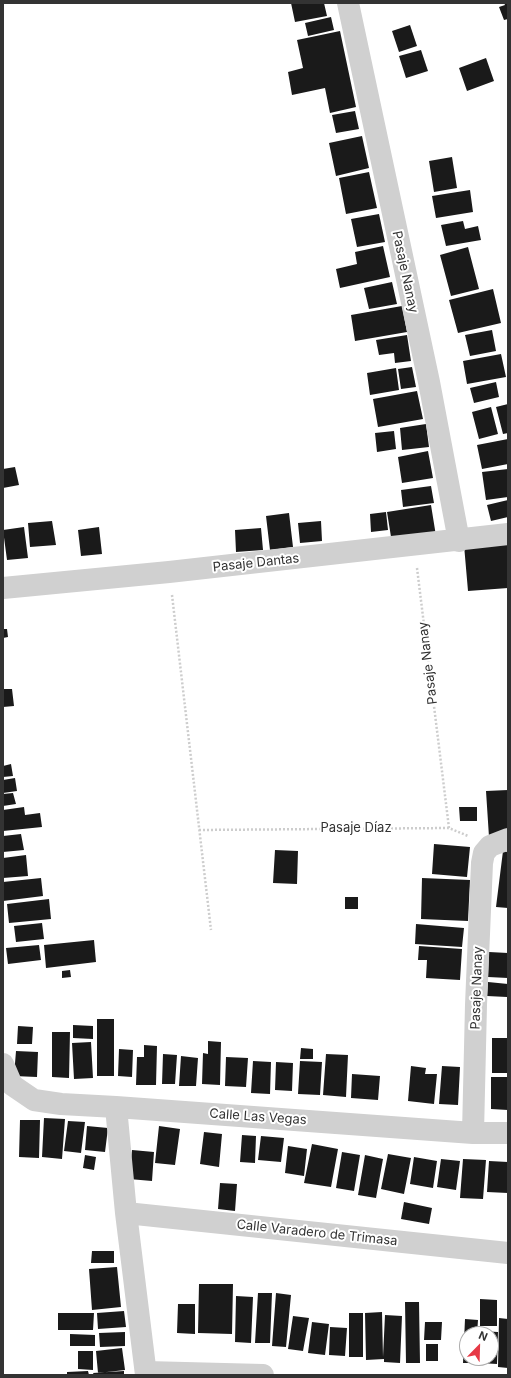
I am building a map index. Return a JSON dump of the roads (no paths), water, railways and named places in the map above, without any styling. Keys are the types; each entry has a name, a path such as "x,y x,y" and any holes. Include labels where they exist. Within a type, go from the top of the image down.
{"street":[{"name":"Pasaje Nanay","path":"348,3 429,382 459,541"},
{"name":"Pasaje Dantas","path":"3,588 414,546 508,534"},
{"name":"Pasaje Nanay","path":"473,1133 476,1005 482,863 484,853 499,842"},
{"name":"Calle Las Vegas","path":"3,1064 12,1085 34,1100 61,1104 116,1106 473,1133 508,1133"},
{"path":"116,1106 126,1213 146,1374 263,1375"},
{"name":"Calle Varadero de Trimasa","path":"126,1213 508,1253"}]}
